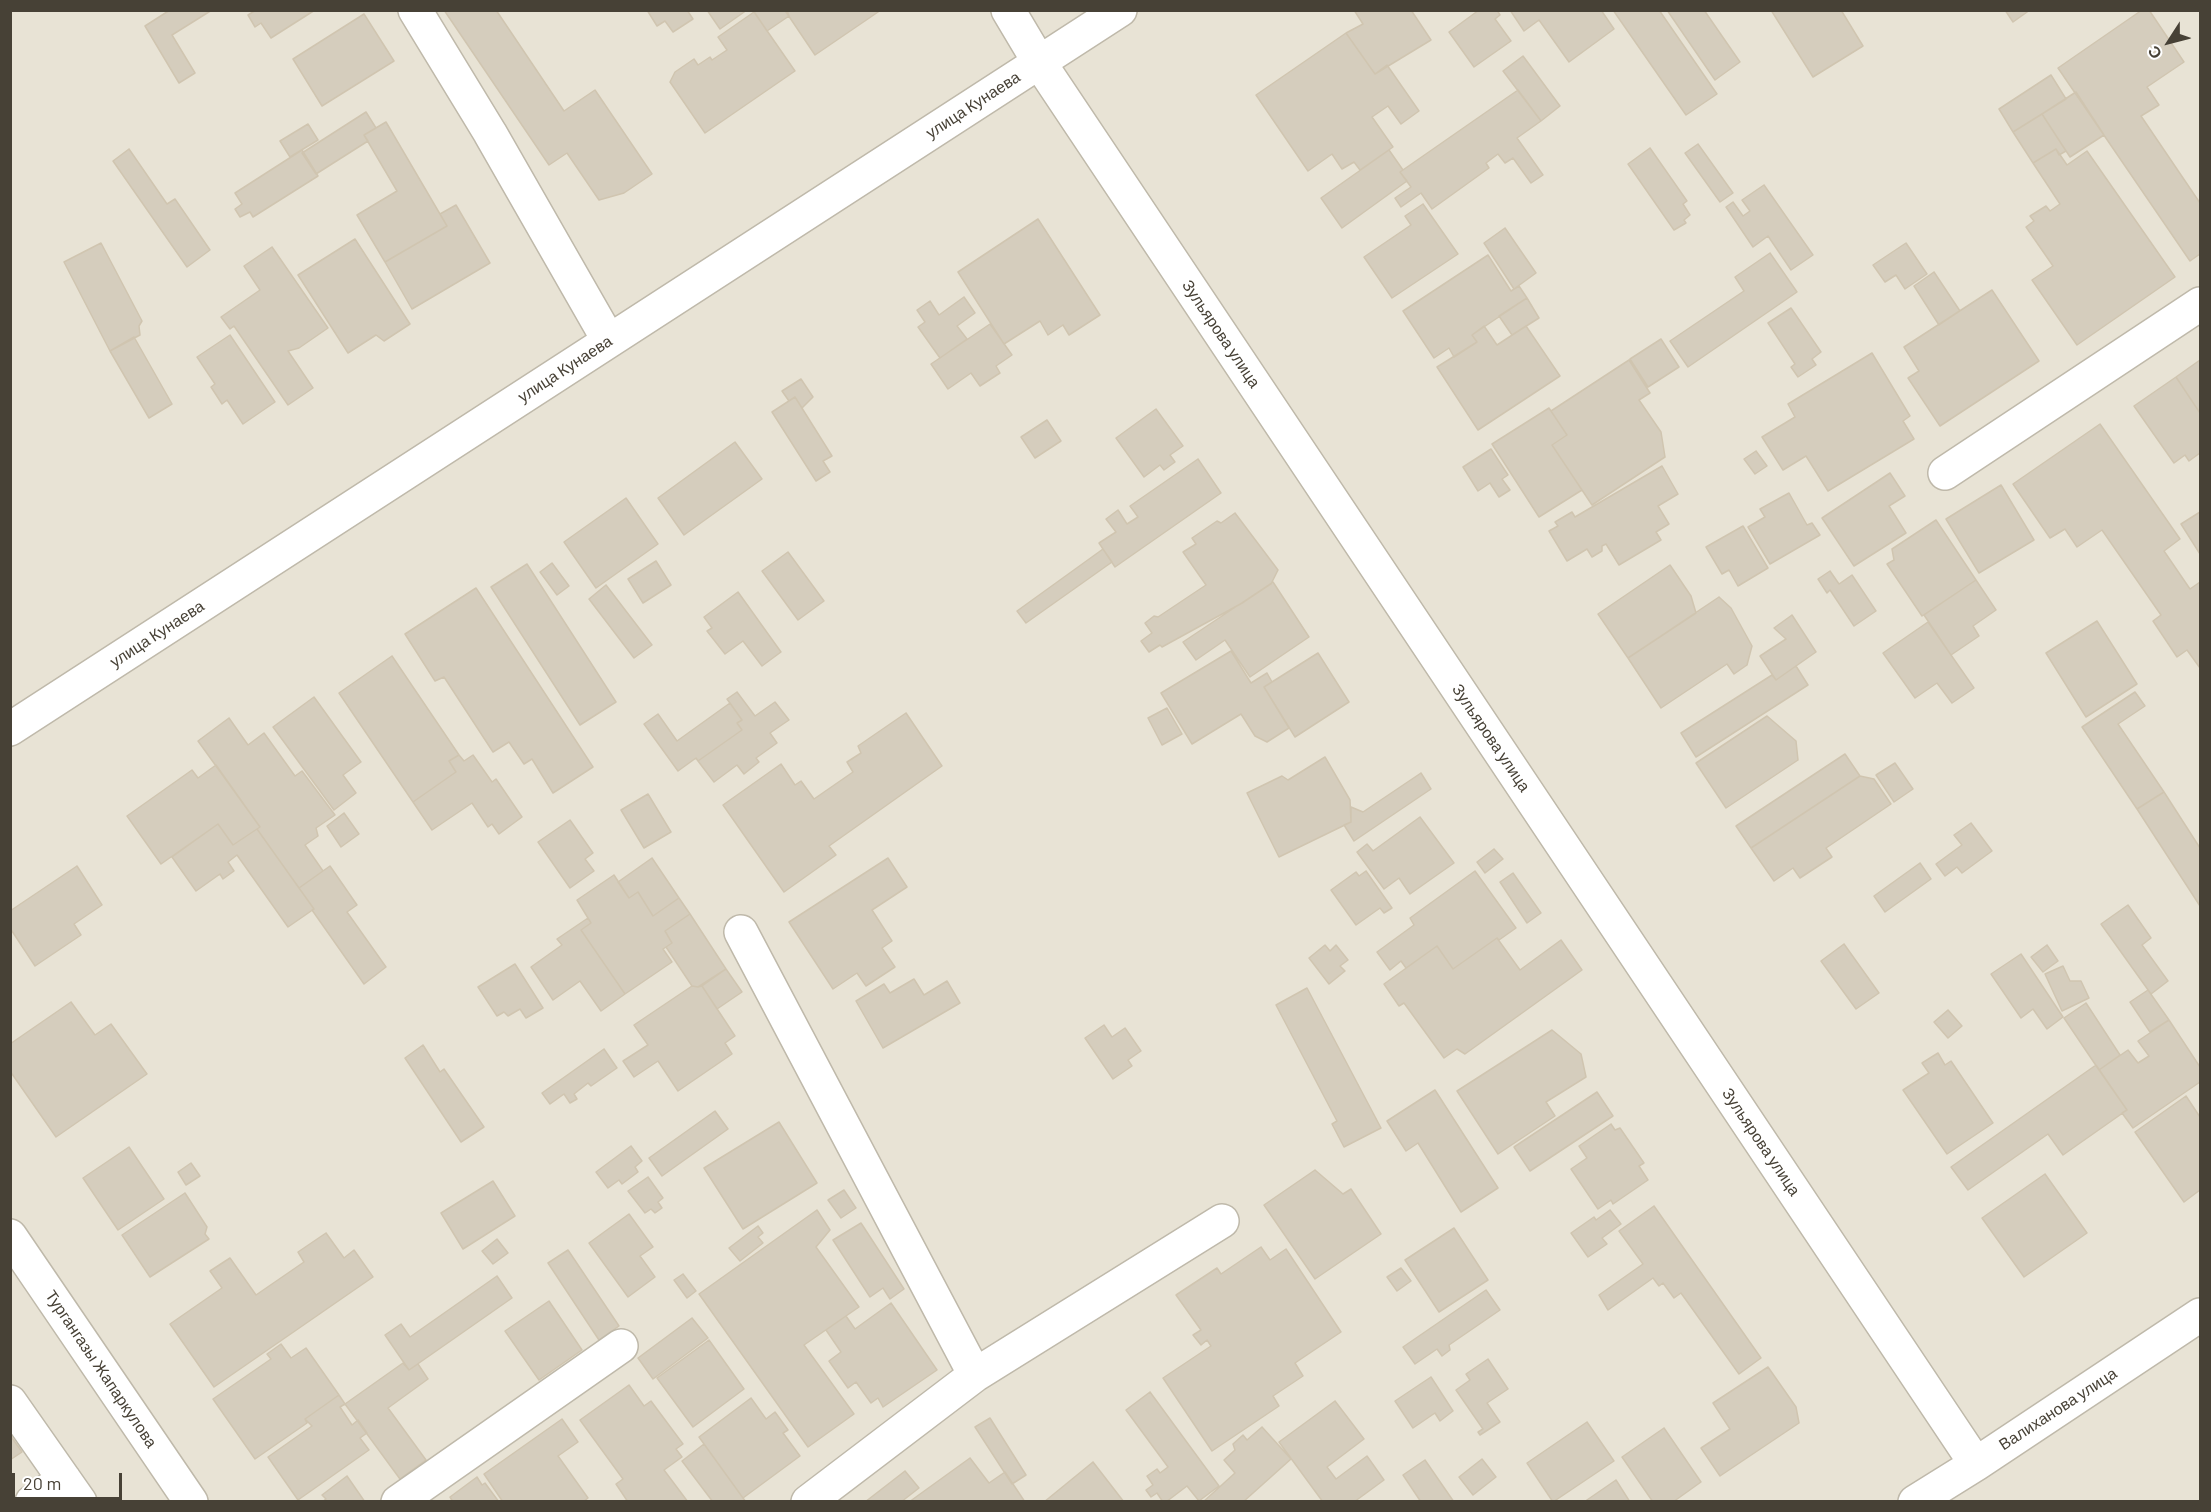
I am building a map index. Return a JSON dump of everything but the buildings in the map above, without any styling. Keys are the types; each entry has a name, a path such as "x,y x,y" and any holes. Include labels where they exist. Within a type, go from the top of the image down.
{"street":[{"path":"415,10 490,133 609,341"},
{"name":"Зульярова улица","path":"1008,10 1039,62 1976,1464"},
{"name":"улица Кунаева","path":"10,729 1120,10"},
{"path":"1945,472 2200,304"},
{"path":"741,932 975,1375"},
{"path":"808,1502 975,1375 1222,1221"},
{"name":"Тургангазы Жапаркулова","path":"10,1236 191,1502"},
{"name":"Валиханова улица","path":"1915,1502 2200,1315"},
{"path":"398,1502 621,1346"},
{"path":"10,1402 72,1490 32,1502"}],"shaded area":[{"path":"11,11 2200,11 2200,1501 11,1501"}]}
